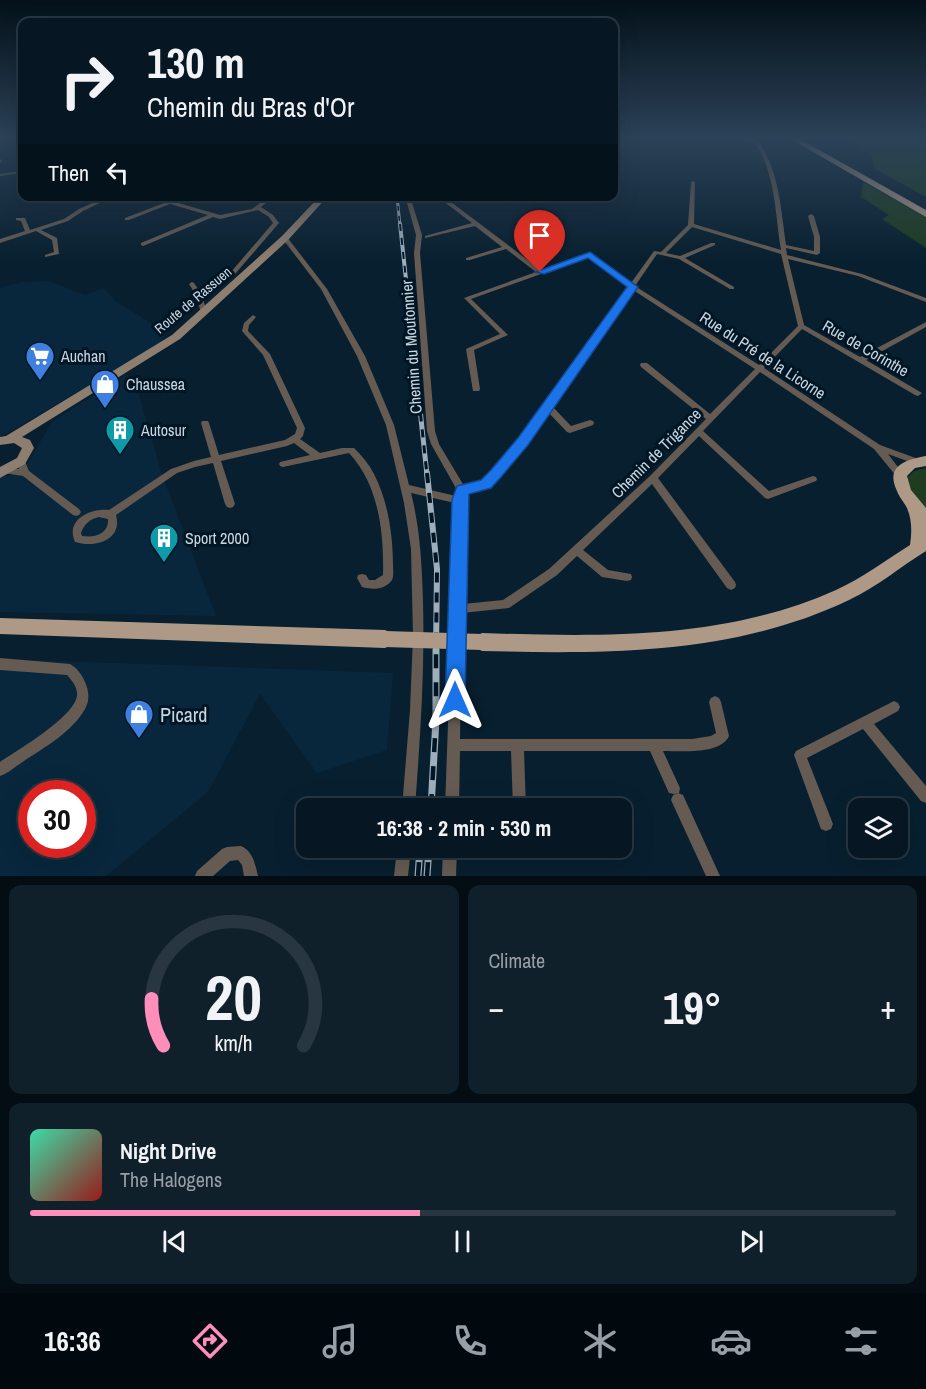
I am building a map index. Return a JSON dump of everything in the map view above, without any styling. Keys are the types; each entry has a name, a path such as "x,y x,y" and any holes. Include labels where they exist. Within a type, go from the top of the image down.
{"main road":[{"path":"864,179 925,213"},
{"name":"Route de Rassuen","path":"5,440 64,407 161,347 204,313 285,238 319,201"},
{"name":"Route de Rassuen","path":"27,445 64,407"},
{"path":"3,472 23,467 27,453 27,445 21,440 5,440"},
{"path":"0,626 482,642 633,644 730,632 774,621 839,596 890,568 921,546 920,512 904,496 900,485 900,475 910,464 922,462"}],"street":[{"path":"772,179 780,217 784,255 801,326"},
{"path":"405,488 461,495 486,484 523,442 633,287 660,253 691,225 693,182"},
{"path":"0,241 66,220 102,201"},
{"path":"164,201 211,216 229,216 259,208 267,201"},
{"name":"Chemin du Moutonnier","path":"409,201 419,235 417,253 431,431 435,444 461,495"},
{"path":"446,201 540,272"},
{"path":"127,219 168,202"},
{"path":"233,273 276,224 271,216 259,208"},
{"path":"143,244 211,216"},
{"path":"783,246 817,254 817,237 811,216"},
{"path":"18,219 23,219 28,233"},
{"path":"427,237 476,224"},
{"path":"691,225 784,255 860,275 926,300"},
{"path":"37,230 55,239 57,253 47,256"},
{"path":"285,238 324,289 361,356 390,425 413,515 417,564 418,666 409,798"},
{"path":"681,258 713,244"},
{"path":"468,259 507,248"},
{"path":"660,253 681,258 732,288"},
{"path":"476,389 470,349 505,335 467,298 590,255 633,287"},
{"path":"192,284 199,295 204,313"},
{"name":"Rue du Pré de la Licorne","path":"633,287 877,447"},
{"path":"110,514 113,527 107,534 95,541 84,542 77,538 76,531 80,524 90,516 110,514 174,471 194,464 274,447 298,436 301,428 266,354 245,331 246,324 253,316"},
{"path":"860,360 926,324"},
{"name":"Rue de Corinthe","path":"801,326 918,393"},
{"name":"Chemin de Trigance","path":"456,609 505,604 554,572 653,478 801,326"},
{"path":"644,365 711,419"},
{"path":"548,407 570,429 590,423"},
{"path":"205,423 230,504"},
{"path":"699,432 768,495 813,479"},
{"path":"294,439 318,456"},
{"path":"877,447 922,462"},
{"path":"877,447 900,475"},
{"path":"283,464 351,450 357,455 374,485 386,527 388,577 377,585 366,584 362,578"},
{"path":"23,467 76,512 90,516"},
{"path":"653,478 731,585"},
{"path":"452,798 461,495"},
{"path":"76,512 80,524"},
{"path":"576,550 606,574 627,577"},
{"path":"0,664 70,670 81,684 83,696 81,704 71,717 0,770"},
{"path":"454,745 692,745 713,742 723,736 715,702"},
{"path":"826,824 800,755 894,707"},
{"path":"865,723 926,796"},
{"path":"518,745 520,798"},
{"path":"654,745 713,876"},
{"path":"202,876 227,854 242,853 249,862 251,876"},
{"path":"401,876 403,858"},
{"path":"449,876 450,858"}],"shaded area":[{"name":"Auchan","path":"49,281 85,295 104,288 115,301 151,323 165,337 152,349 0,437 0,288 21,282"},
{"path":"127,374 137,388 161,472 216,616 0,612 0,477 12,475 28,463 52,422"},
{"path":"0,659 393,673 387,750 317,773 260,694 208,792 106,876 0,876"}],"green space":[{"path":"893,179 926,179 926,197"},
{"path":"863,182 926,217 926,248 882,219 889,215 861,197"},
{"path":"926,468 926,512 914,501 907,478 914,471"}],"railway":[{"path":"398,201 400,226"},
{"path":"400,224 412,335"},
{"path":"412,334 427,475"},
{"path":"427,473 437,569 436,652"},
{"path":"432,798 436,719 436,652"},
{"path":"418,876 419,858"},
{"path":"427,876 428,858"}],"place":[{"name":"Auchan","path":"40,382"},
{"name":"Chaussea","path":"105,410"},
{"name":"Autosur","path":"120,456"},
{"name":"Sport 2000","path":"164,564"},
{"name":"Picard","path":"139,740"}],"route":[{"path":"455,700 459,500 462,490 486,484 523,442 633,287 590,255 540,272"}]}
